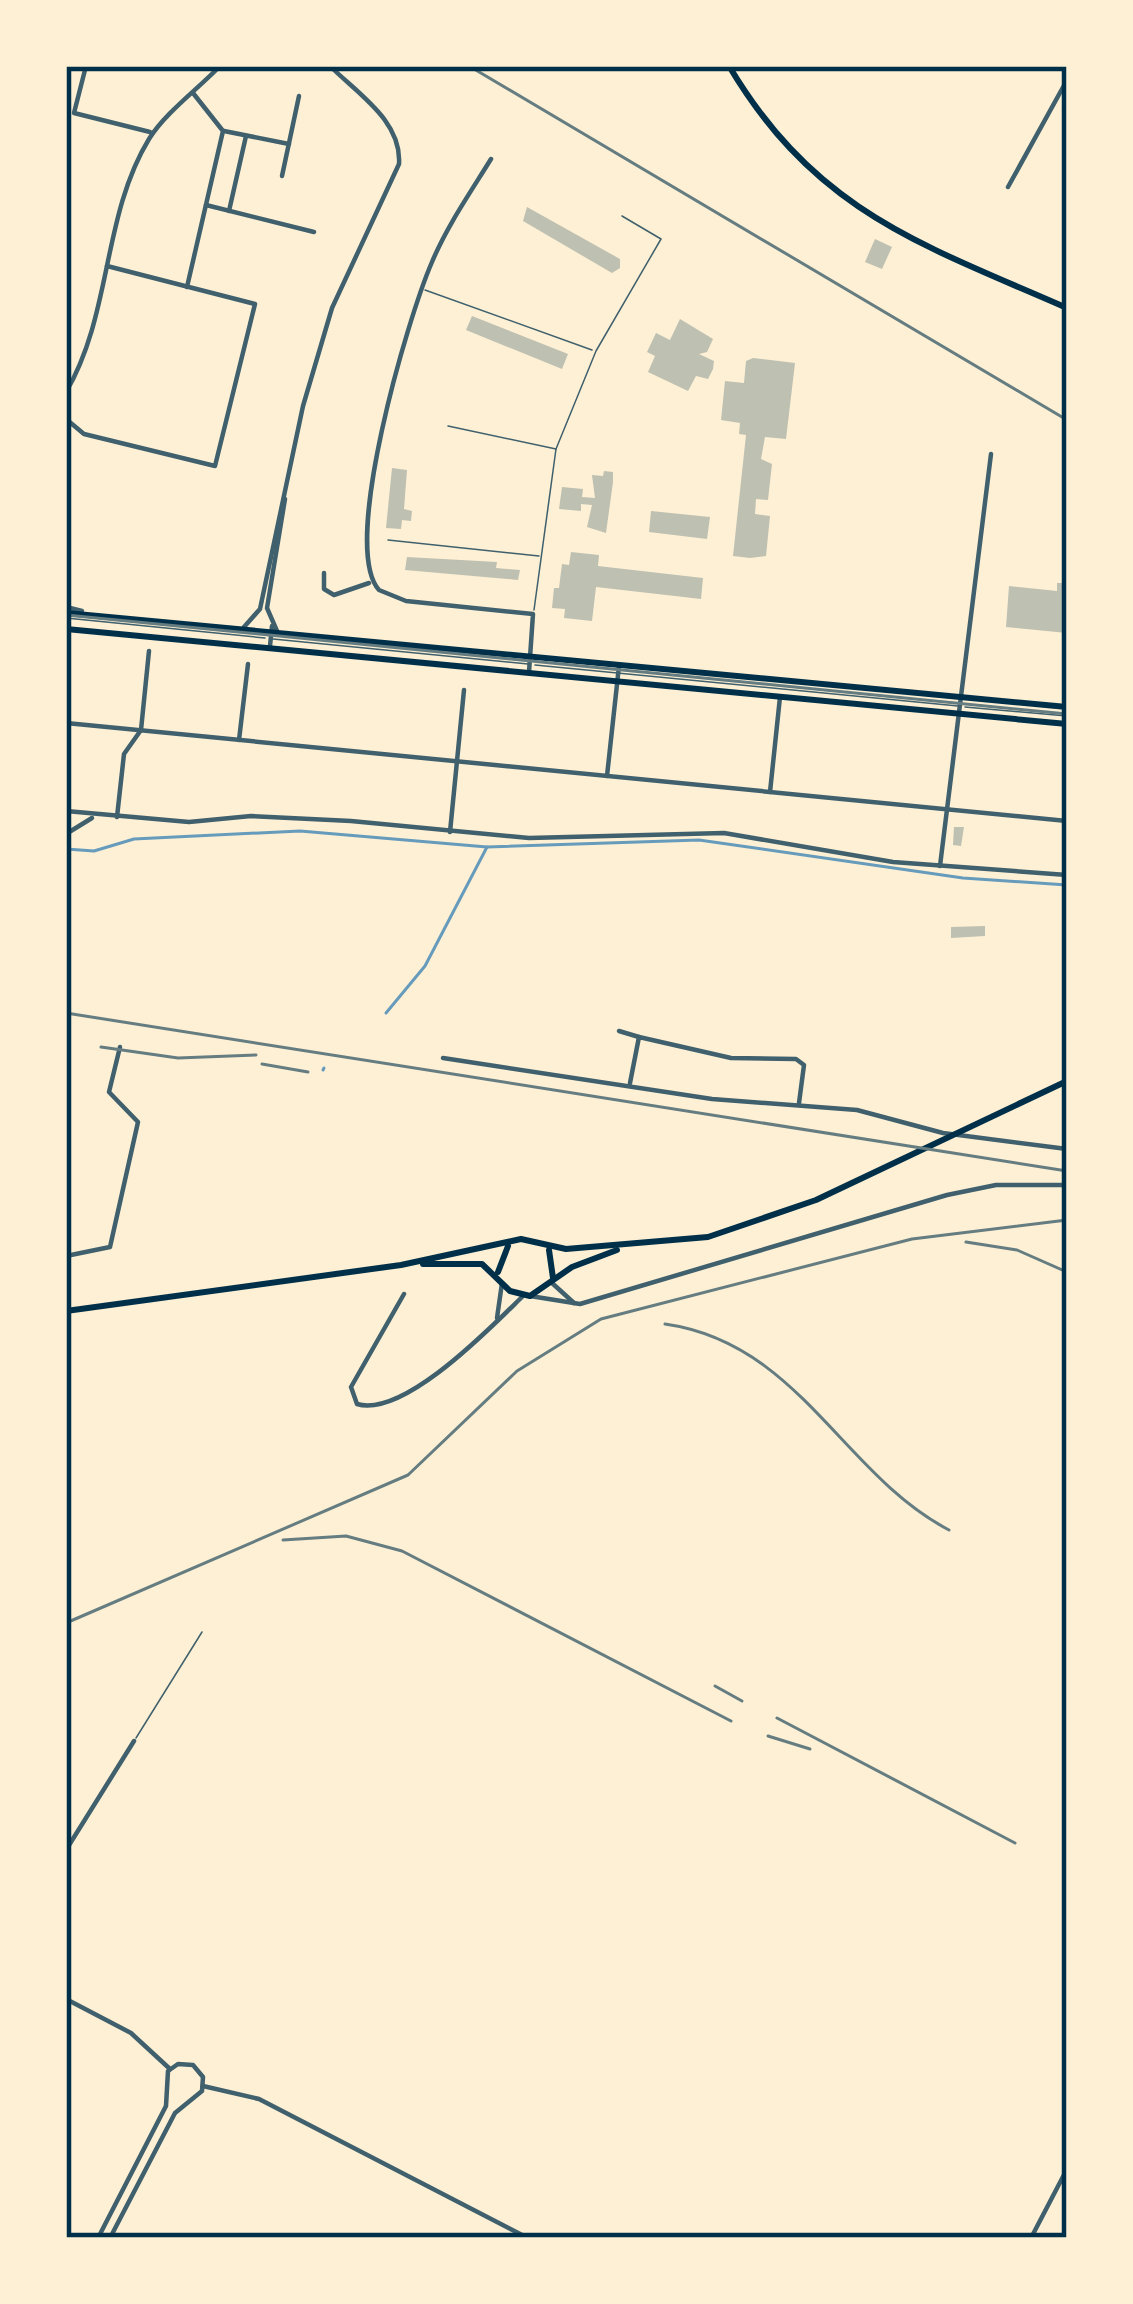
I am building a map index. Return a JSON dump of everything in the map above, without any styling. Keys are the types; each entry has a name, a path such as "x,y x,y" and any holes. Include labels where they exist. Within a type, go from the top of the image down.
{"main road":[{"path":"729,66 795,158 847,202 906,237 1067,308"},
{"path":"66,612 244,627 530,665 768,688 780,698 955,717 1067,716"},
{"path":"66,629 272,634 768,688 958,695 1067,716"},
{"path":"66,1310 401,1265 527,1239 549,1249 621,1249 742,1228 1067,1081"},
{"path":"500,1278 500,1256 508,1246"},
{"path":"549,1249 555,1261 551,1282"},
{"path":"401,1265 476,1262 526,1296 621,1249"}],"street":[{"path":"86,66 74,113 152,133"},
{"path":"66,392 89,340 123,198 152,133 220,66"},
{"path":"244,627 260,609 332,308 399,164 400,145 391,126 330,66"},
{"path":"1008,187 1067,80"},
{"path":"193,93 223,130 289,144"},
{"path":"282,176 299,96"},
{"path":"187,287 223,130"},
{"path":"229,211 246,136"},
{"path":"491,159 441,242 422,289 381,431 366,563 371,582 406,601 533,614 530,665"},
{"path":"206,205 314,232"},
{"path":"66,419 84,434 215,466 255,304 107,266"},
{"path":"940,866 991,454"},
{"path":"272,634 268,598 286,487"},
{"path":"323,573 324,589 334,595 371,582"},
{"path":"117,817 124,754 140,730 148,651"},
{"path":"239,740 248,664"},
{"path":"607,776 618,674"},
{"path":"450,832 464,690"},
{"path":"770,793 780,698"},
{"path":"66,722 1067,821"},
{"path":"66,812 189,822 271,817 529,838 724,832 940,866 1067,875"},
{"path":"66,834 98,817"},
{"path":"619,1031 731,1058 796,1059 804,1064 799,1103"},
{"path":"630,1083 639,1037"},
{"path":"66,1256 110,1247 138,1122 109,1092 120,1047"},
{"path":"443,1058 630,1083 712,1100 799,1103 889,1116 943,1133 1067,1149"},
{"path":"404,1294 351,1387 357,1404 386,1404 405,1393 526,1296 580,1304 946,1195 1034,1183 1067,1185"},
{"path":"496,1324 500,1278"},
{"path":"551,1282 563,1297 580,1304"},
{"path":"66,1850 134,1741"},
{"path":"66,1999 135,2036 170,2069"},
{"path":"170,2069 193,2065 203,2086"},
{"path":"98,2238 169,2094 165,2081 170,2069"},
{"path":"110,2238 184,2102 197,2096 203,2086"},
{"path":"203,2086 259,2099 528,2238"},
{"path":"169,2094 184,2102"},
{"path":"1031,2238 1067,2169"}],"lane":[{"path":"533,614 556,449 596,350 661,239 622,216"},
{"path":"422,289 573,348 596,350"},
{"path":"448,426 556,449"},
{"path":"388,540 542,557"},
{"path":"66,612 272,634"},
{"path":"768,688 1067,716"},
{"path":"134,1741 202,1632"}],"building":[{"path":"527,207 620,259 620,268 612,273 523,221"},
{"path":"875,239 892,247 882,269 865,262"},
{"path":"472,316 568,354 562,369 466,330"},
{"path":"680,319 713,339 707,352 699,354 714,361 713,369 708,379 696,376 688,391 648,372 655,356 647,352 656,333 670,340"},
{"path":"746,361 795,363 786,439 765,437 761,459 772,464 768,500 756,499 755,514 770,516 766,556 750,558 733,556 746,435 739,434 740,423 721,420 725,381 744,383"},
{"path":"392,468 407,470 404,509 412,511 411,521 402,520 401,529 386,528"},
{"path":"604,471 613,472 606,533 587,527 592,505 581,504 581,511 559,509 562,487 583,489 582,497 595,498 592,475 603,476"},
{"path":"651,511 710,517 707,539 649,532"},
{"path":"571,552 599,555 598,566 703,578 701,599 596,587 592,621 564,618 565,609 552,608 554,588 559,588 562,564 569,565"},
{"path":"407,557 497,562 496,568 520,570 518,580 405,570"},
{"path":"1057,583 1067,583 1067,633 1006,627 1009,586 1057,591"},
{"path":"954,827 964,827 961,846 953,845"},
{"path":"985,926 985,936 951,938 951,927"}],"waterway":[{"path":"66,849 94,851 134,839 300,831 487,847 699,840 963,878 1067,885"},
{"path":"386,1013 425,966 487,847"}],"tram line":[{"path":"66,615 1067,714"}],"railway":[{"path":"469,66 1067,420"},
{"path":"66,1013 1067,1171"},
{"path":"101,1047 178,1058 256,1055"},
{"path":"262,1064 308,1072"},
{"path":"66,1623 408,1475 517,1371 601,1319 912,1239 1067,1220"},
{"path":"966,1242 1017,1250 1067,1272"},
{"path":"665,1324 711,1336 751,1356 786,1383 878,1477 949,1530"},
{"path":"283,1540 346,1536 402,1551 731,1721"},
{"path":"715,1686 742,1701"},
{"path":"777,1718 1015,1843"},
{"path":"768,1736 810,1749"}]}
